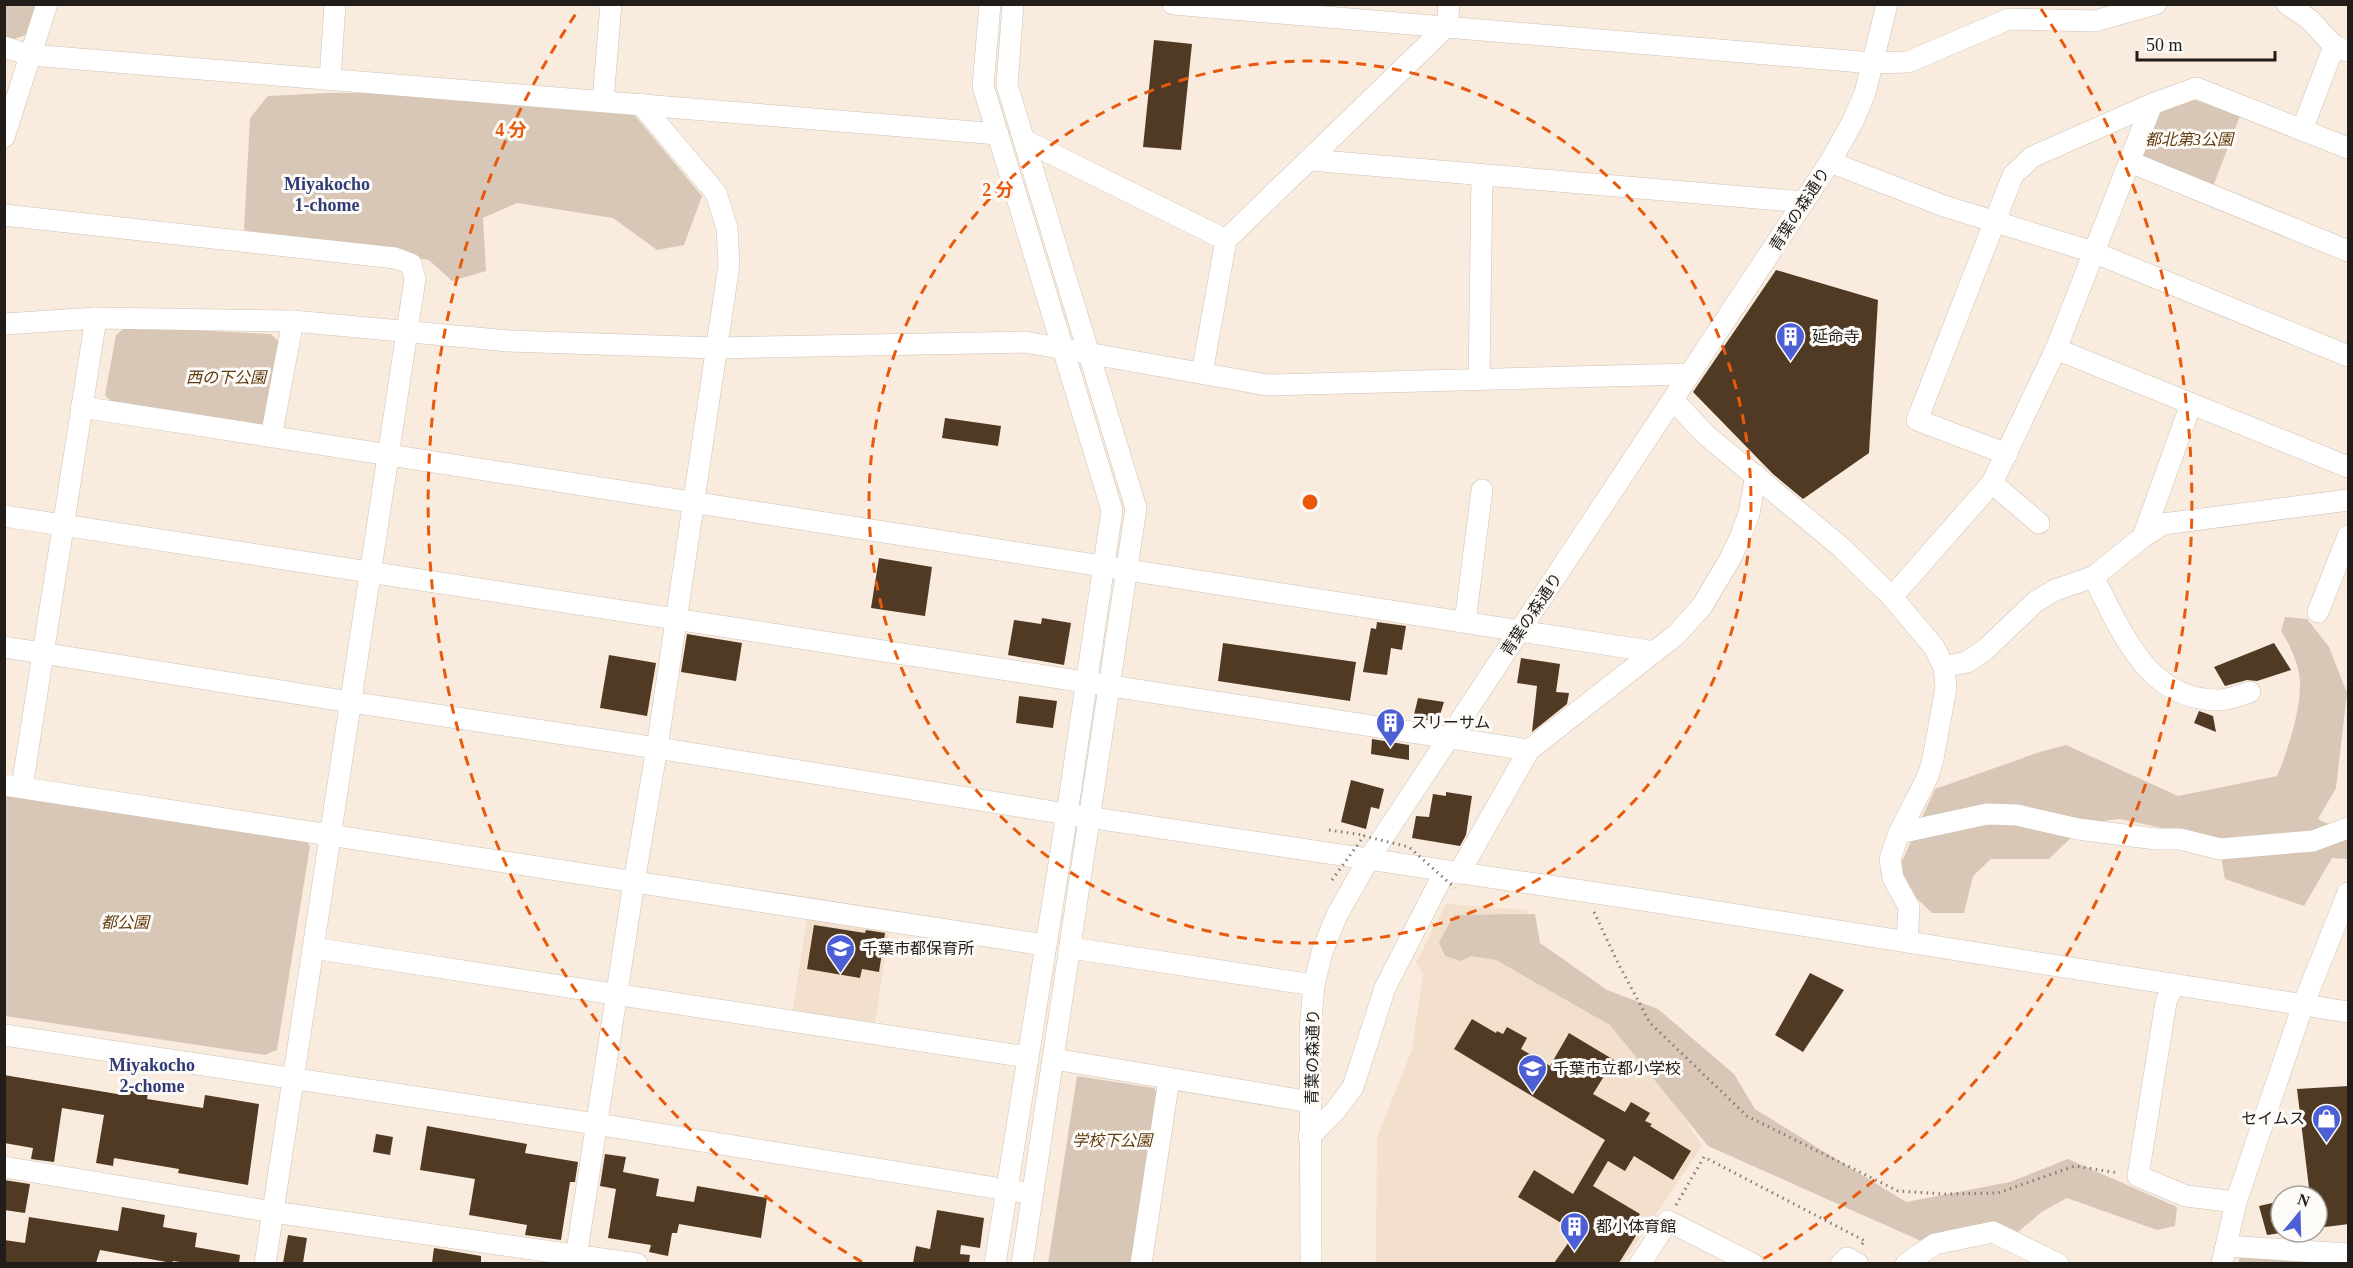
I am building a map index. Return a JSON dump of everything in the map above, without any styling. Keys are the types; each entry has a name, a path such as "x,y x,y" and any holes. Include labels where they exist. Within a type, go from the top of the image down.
{"street":[{"path":"4,138 47,4"},
{"path":"330,79 335,4"},
{"path":"603,101 610,4"},
{"path":"990,4 983,86 1113,510 995,1263"},
{"path":"1013,4 1007,86 1136,508 1022,1263"},
{"path":"1173,4 1873,63 1908,62 2009,19 2095,21 2156,4"},
{"path":"1202,373 1226,240 1448,26 1449,4"},
{"name":"青葉の森通り","path":"1311,1263 1310,1031 1314,985 1322,952 1337,915 1368,860 1830,162 1852,123 1873,63 1887,4"},
{"path":"2287,4 2310,20 2341,49 2302,130"},
{"path":"4,47 30,55 998,134"},
{"path":"2007,454 1917,420 2013,175 2032,157 2152,104 2196,88 2349,148"},
{"path":"576,1259 616,994 657,748 729,265 727,228 716,193 641,104"},
{"path":"1892,597 1992,483 2056,349 2152,104"},
{"path":"1024,140 1226,240"},
{"path":"1310,160 1804,202"},
{"path":"1830,162 1944,206 2093,252 2349,356"},
{"path":"2130,162 2349,250"},
{"path":"1479,380 1482,175"},
{"path":"4,215 395,258 411,264 415,279 265,1263"},
{"path":"4,324 96,318 293,321 509,341 717,348 1026,342 1268,385 1689,374"},
{"path":"96,318 43,653 13,786 1045,945"},
{"path":"271,437 293,321"},
{"path":"2056,349 2349,467"},
{"path":"1673,400 1706,435 1842,548 1892,597 1934,647 1944,667 1946,688 1934,759 1928,776 1899,833 1890,859 1893,878 1909,907 1907,942"},
{"path":"2143,537 2191,404"},
{"path":"81,407 1654,652"},
{"path":"1309,1137 1335,1111 1353,1087 1385,988 1529,750 1677,634 1702,606 1730,559 1749,514 1756,475"},
{"path":"1992,483 2039,523"},
{"path":"1465,622 1482,490"},
{"path":"1944,667 1967,662 1986,649 2035,602 2055,590 2092,577 2163,524 2349,500"},
{"path":"4,516 1529,750"},
{"path":"2318,612 2342,572 2349,536"},
{"path":"2092,577 2139,660 2165,686 2190,698 2221,700 2250,692"},
{"path":"4,647 1368,860 1453,877 1590,892 2349,1012"},
{"path":"1899,833 1987,814 2018,814 2078,829 2156,839 2180,839 2220,849 2313,841 2349,828"},
{"path":"2349,893 2302,1005 2236,1202 2224,1255 2349,1254"},
{"path":"313,948 1027,1058"},
{"path":"1071,948 1314,985"},
{"path":"2174,984 2166,1002 2138,1176 2186,1197 2236,1202"},
{"path":"4,1035 293,1077 1033,1194"},
{"path":"1054,1059 1311,1102"},
{"path":"1141,1263 1169,1078"},
{"path":"4,1167 576,1259 636,1263"},
{"path":"1640,1263 1668,1221 1753,1263"},
{"path":"1906,1263 1935,1244 1994,1232 2058,1263"}],"path":[{"path":"1329,830 1364,836 1409,848 1453,877"},
{"path":"1332,880 1364,836"},
{"path":"1590,892 1593,910 1650,1023 1747,1116 1898,1191 1944,1194 1998,1193 2075,1166 2138,1176"},
{"path":"1668,1221 1704,1157 1865,1241 1848,1262"}],"shaded area":[{"name":"千葉市立都小学校","path":"1446,904 1527,910 1528,965 1638,1046 1702,1146 1623,1263 1376,1264 1377,1137 1412,1050 1423,974 1416,963"},
{"name":"千葉市都保育所","path":"807,918 889,931 874,1029 792,1016"}],"green space":[{"path":"4,5 37,5 26,35 13,39 5,37"},
{"path":"400,93 632,112 702,196 684,245 657,250 613,218 517,203 483,218 486,271 452,281 429,260 244,230 250,118 268,96"},
{"name":"都北第3公園","path":"2189,98 2240,116 2212,189 2142,161 2140,153 2157,111"},
{"name":"西の下公園","path":"126,327 271,334 282,345 269,422 260,428 114,405 105,395 116,335"},
{"path":"2285,617 2307,619 2329,647 2347,693 2336,788 2318,819 2348,833 2348,859 2332,858 2304,906 2225,879 2218,840 2120,819 2086,823 2049,859 1991,859 1973,876 1964,913 1932,913 1909,891 1899,868 1935,789 2040,752 2066,745 2178,796 2277,776 2293,731 2300,684 2291,649 2281,631"},
{"name":"都公園","path":"4,792 304,838 310,846 277,1050 265,1055 5,1016"},
{"path":"1535,914 1540,943 1607,990 1658,1009 1734,1074 1755,1109 1906,1202 2010,1182 2068,1159 2177,1207 2175,1226 2157,1230 2067,1198 2043,1211 2018,1232 1992,1223 1921,1241 1708,1146 1610,1025 1496,960 1471,956 1461,961 1445,956 1439,942 1454,915"},
{"name":"学校下公園","path":"1077,1076 1154,1088 1164,1102 1138,1263 1048,1264"},
{"path":"2241,1253 2348,1264 2238,1264"}],"building":[{"path":"1154,40 1192,44 1181,150 1143,147"},
{"name":"延命寺","path":"1776,270 1878,300 1869,453 1803,499 1773,474 1693,392"},
{"path":"945,418 1001,426 998,446 942,438"},
{"path":"879,558 932,567 925,616 871,608"},
{"path":"1042,618 1071,623 1064,665 1008,655 1014,620 1041,624"},
{"path":"1377,622 1406,626 1402,650 1391,648 1387,675 1363,672 1371,628 1376,629"},
{"path":"687,634 742,643 736,681 681,672"},
{"path":"1223,643 1356,662 1350,701 1218,681"},
{"path":"2274,643 2291,670 2257,681 2247,680 2225,686 2214,667"},
{"path":"609,655 656,663 647,716 600,708"},
{"path":"1521,658 1560,664 1556,692 1569,693 1567,704 1532,732 1537,686 1517,683"},
{"path":"1019,696 1057,701 1053,728 1016,723"},
{"path":"1418,698 1444,702 1438,721 1413,719"},
{"path":"2199,711 2213,716 2216,732 2194,723"},
{"name":"スリーサム","path":"1372,739 1409,745 1409,760 1371,754"},
{"path":"1351,780 1384,789 1379,809 1371,807 1366,829 1341,822"},
{"path":"1446,792 1472,796 1466,835 1460,846 1412,838 1416,816 1429,817 1433,794 1446,796"},
{"path":"814,925 865,933 866,930 885,933 879,972 862,969 860,978 807,969"},
{"path":"1810,973 1844,990 1803,1052 1775,1035"},
{"path":"1472,1019 1496,1033 1497,1031 1503,1034 1507,1027 1527,1038 1521,1049 1550,1066 1569,1033 1614,1060 1593,1094 1625,1112 1631,1102 1650,1113 1645,1121 1652,1124 1650,1126 1691,1151 1673,1180 1634,1156 1625,1171 1608,1161 1593,1186 1640,1214 1630,1230 1637,1234 1619,1263 1554,1263 1576,1232 1518,1197 1534,1170 1573,1194 1605,1140 1454,1049"},
{"path":"4,1075 123,1095 125,1083 149,1087 147,1099 203,1108 205,1095 259,1104 248,1185 178,1173 179,1169 114,1158 113,1166 96,1163 104,1115 62,1108 54,1162 31,1159 33,1148 4,1143"},
{"name":"セイムス","path":"2349,1086 2349,1224 2329,1226 2329,1184 2309,1184 2297,1089"},
{"path":"427,1126 527,1144 525,1153 578,1162 575,1182 570,1182 561,1240 525,1235 527,1225 469,1215 475,1179 420,1170"},
{"path":"376,1134 393,1137 390,1155 373,1152"},
{"path":"605,1154 626,1157 623,1172 659,1179 656,1196 694,1202 697,1186 767,1198 761,1238 679,1224 677,1233 672,1233 668,1256 649,1252 651,1245 608,1238 616,1189 600,1186"},
{"path":"4,1180 30,1184 25,1213 4,1210"},
{"path":"2269,1204 2269,1235 2267,1235 2259,1206"},
{"path":"122,1207 165,1215 163,1227 197,1233 195,1247 240,1255 239,1263 173,1261 172,1263 100,1250 96,1263 4,1263 4,1240 25,1243 29,1217 118,1231"},
{"path":"937,1210 984,1218 980,1248 961,1245 960,1254 970,1255 969,1263 913,1263 916,1246 930,1249"},
{"path":"288,1235 307,1238 303,1263 283,1263"},
{"path":"434,1248 481,1256 481,1263 432,1263"}],"place":[{"name":"延命寺","path":"1791,362"},
{"name":"スリーサム","path":"1390,748"},
{"name":"千葉市都保育所","path":"841,974"},
{"name":"千葉市立都小学校","path":"1532,1094"},
{"name":"セイムス","path":"2326,1144"},
{"name":"都小体育館","path":"1575,1252"}],"district":[{"name":"Miyakocho 1-chome","path":"327,194"},
{"name":"Miyakocho 2-chome","path":"152,1075"}]}
